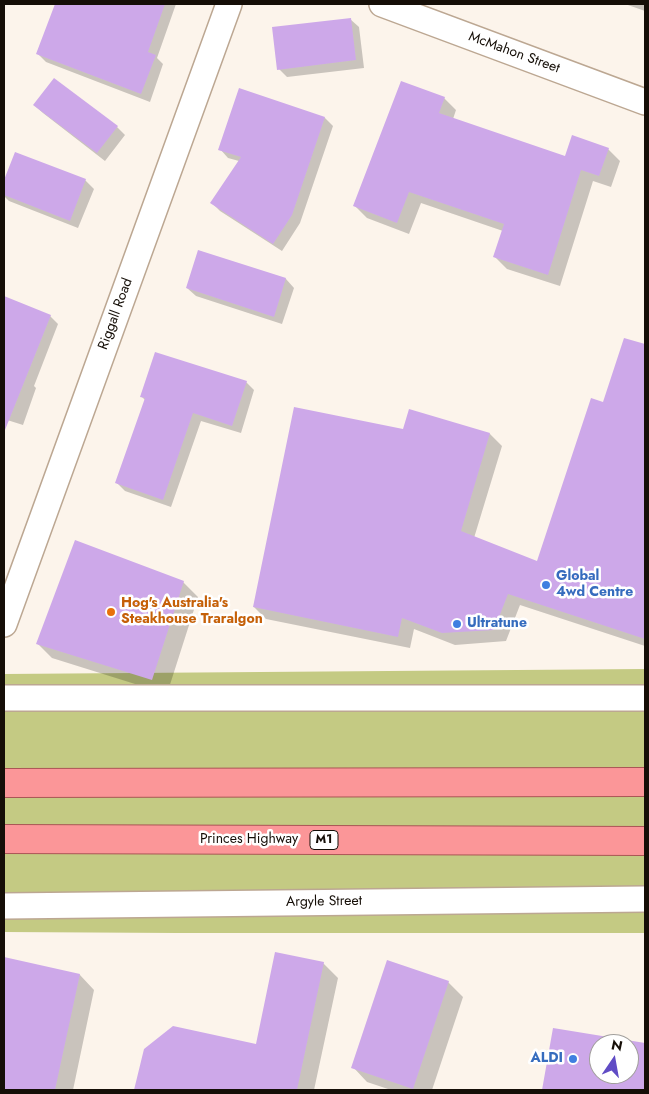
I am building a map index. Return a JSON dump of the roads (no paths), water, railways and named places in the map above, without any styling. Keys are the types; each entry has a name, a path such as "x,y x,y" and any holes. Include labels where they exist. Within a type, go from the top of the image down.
{"highway":[{"path":"4,783 645,782"},
{"name":"Princes Highway","path":"4,839 645,841"}],"street":[{"name":"Riggall Road","path":"4,624 229,4"},
{"name":"McMahon Street","path":"382,4 645,102"},
{"path":"4,698 645,698"},
{"name":"Argyle Street","path":"4,906 645,899"}],"place":[{"name":"Global 4wd Centre","path":"546,585"},
{"name":"Hog's Australia's Steakhouse Traralgon","path":"111,612"},
{"name":"Ultratune","path":"457,624"},
{"name":"ALDI","path":"573,1059"}]}
